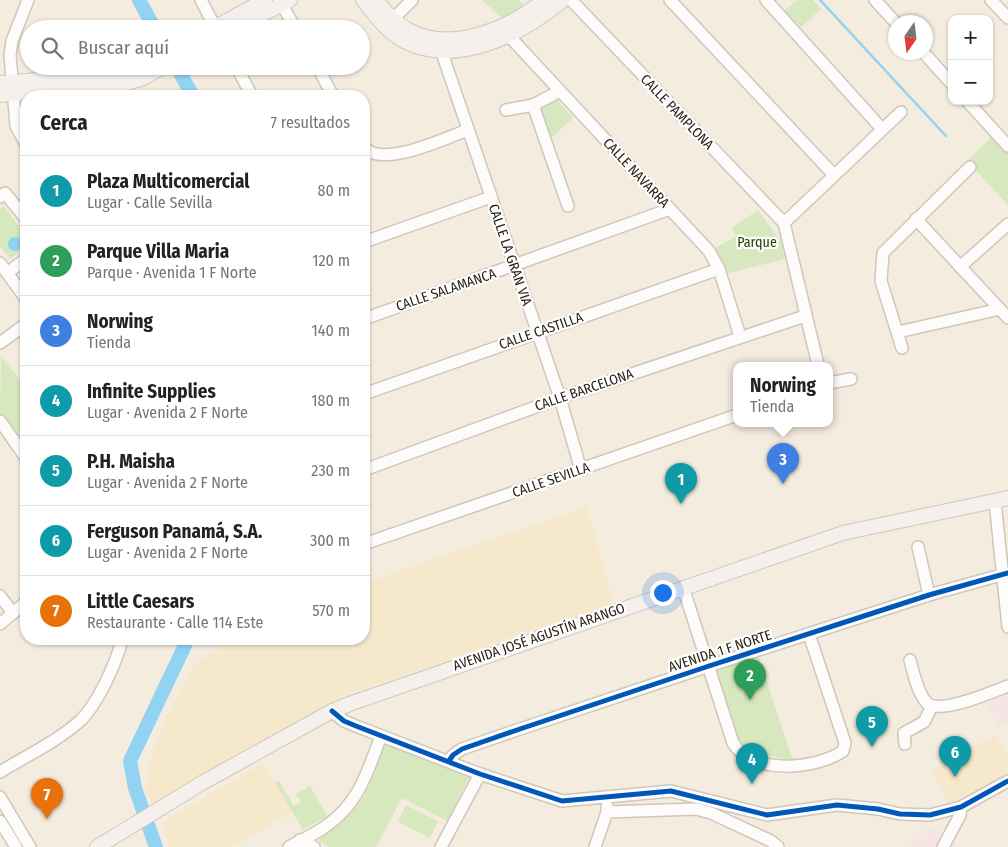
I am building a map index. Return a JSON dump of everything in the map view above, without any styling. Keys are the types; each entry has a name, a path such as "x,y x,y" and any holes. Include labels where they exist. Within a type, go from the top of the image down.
{"main road":[{"path":"229,20 265,0"},
{"path":"363,0 389,23 441,45 481,33 528,27 563,0"},
{"path":"376,0 389,23"},
{"path":"506,31 521,16 544,0"},
{"path":"250,20 284,1"},
{"path":"6,88 101,86 129,75"},
{"name":"AVENIDA JOSÉ AGUSTÍN ARANGO","path":"98,847 130,826 332,711 400,685 843,533 1001,499"}],"street":[{"path":"20,20 28,0"},
{"path":"201,0 211,20"},
{"path":"389,23 412,0"},
{"name":"CALLE PAMPLONA","path":"571,0 784,223"},
{"path":"670,0 834,174"},
{"path":"766,0 882,129"},
{"path":"875,0 889,15"},
{"path":"991,0 1008,18"},
{"path":"284,1 292,20"},
{"path":"20,21 10,48 6,88 16,126 20,133"},
{"name":"CALLE NAVARRA","path":"506,31 709,251 719,269 740,336"},
{"name":"CALLE LA GRAN VIA","path":"441,45 490,197 560,398 581,470"},
{"path":"930,60 948,80"},
{"path":"241,75 249,90"},
{"path":"322,75 331,90"},
{"path":"506,110 533,105 560,91"},
{"path":"533,105 568,206"},
{"path":"971,105 1008,146"},
{"path":"817,362 784,223 902,112"},
{"path":"370,152 372,154 395,155 468,130"},
{"path":"902,348 881,280 881,257 884,250 970,167"},
{"path":"0,197 5,193 20,212"},
{"path":"370,240 490,197"},
{"name":"CALLE SALAMANCA","path":"370,316 670,209"},
{"path":"916,219 1006,315"},
{"path":"960,267 1008,224"},
{"path":"0,263 20,291"},
{"path":"7,273 20,263"},
{"name":"CALLE CASTILLA","path":"370,392 719,269"},
{"path":"898,332 1006,315"},
{"name":"CALLE BARCELONA","path":"370,468 560,398 740,336 805,316"},
{"path":"0,343 20,328"},
{"path":"833,382 851,379"},
{"name":"CALLE SEVILLA","path":"370,542 733,415"},
{"path":"0,421 20,449"},
{"path":"1001,499 1008,627"},
{"path":"918,547 929,595"},
{"name":"AVENIDA 1 F NORTE","path":"449,761 453,755 462,749 709,666 929,595 1006,574"},
{"path":"683,587 733,743 738,750 769,764 789,767 808,765 843,751 845,743 809,634"},
{"path":"0,596 13,614"},
{"path":"0,624 20,608"},
{"path":"0,772 80,720 92,706 120,651 121,645"},
{"path":"910,660 922,694 932,706 947,707 1008,686"},
{"path":"905,744 904,733 924,722 932,706"},
{"path":"332,711 344,721 381,736 480,774 562,801 670,791 767,815 838,805 878,809 900,814 930,815 960,807 1008,781"},
{"path":"288,847 324,828 353,801 364,781 381,736"},
{"path":"441,847 480,774"},
{"path":"0,797 30,847"},
{"path":"595,847 607,812 606,798"},
{"path":"943,847 959,818 960,807"},
{"path":"607,812 696,808 771,841 778,847"},
{"path":"0,821 16,847"},
{"path":"300,840 314,847"}],"shaded area":[{"path":"587,507 613,603 351,693 153,804 145,791 154,748 167,717 193,666 225,645 370,645 370,581"},
{"path":"1008,692 1008,723 999,727 986,701"},
{"path":"995,735 1008,758 1008,774 949,804 931,771"},
{"path":"263,763 292,812 233,847 170,847 162,823"},
{"path":"930,826 957,847 906,847"}],"green space":[{"path":"482,0 519,0 525,7 503,19"},
{"path":"797,0 813,0 821,9 801,27 784,11"},
{"path":"556,99 573,118 549,140 538,108"},
{"path":"994,134 1008,151 1008,205 967,161"},
{"path":"4,206 20,228 20,252 10,259 0,246 0,209"},
{"name":"Parque","path":"758,210 781,242 785,259 728,273 714,249 736,236 732,228"},
{"path":"1,356 20,380 20,440 0,412"},
{"path":"758,654 793,761 746,750 740,743 715,669"},
{"path":"388,743 470,775 448,821 402,798 376,847 330,847 318,841 343,821 357,806 367,790 384,747"},
{"path":"279,781 294,806 301,802 296,794 310,786 327,816 303,830 275,783"},
{"path":"406,805 438,821 430,838 398,822"}],"water":[{"path":"10,239 20,239 20,249 15,251 10,249 8,244"}],"waterway":[{"path":"139,0 150,20"},
{"path":"820,0 946,136"},
{"path":"181,75 190,90"},
{"path":"156,847 135,788 130,761 185,645"}],"cycle path":[{"path":"449,761 453,755 462,749 517,730 929,595 1008,573"},
{"path":"332,711 344,721 356,726 480,774 562,801 671,791 767,815 837,805 878,809 900,814 930,815 961,807 1008,781"}],"place":[{"name":"Norwing","path":"783,484"},
{"name":"Plaza Multicomercial","path":"681,504"},
{"name":"Parque Villa Maria","path":"750,700"},
{"name":"P.H. Maisha","path":"872,747"},
{"name":"Ferguson Panamá, S.A.","path":"955,777"},
{"name":"Infinite Supplies","path":"752,784"},
{"name":"Little Caesars","path":"47,819"}]}
